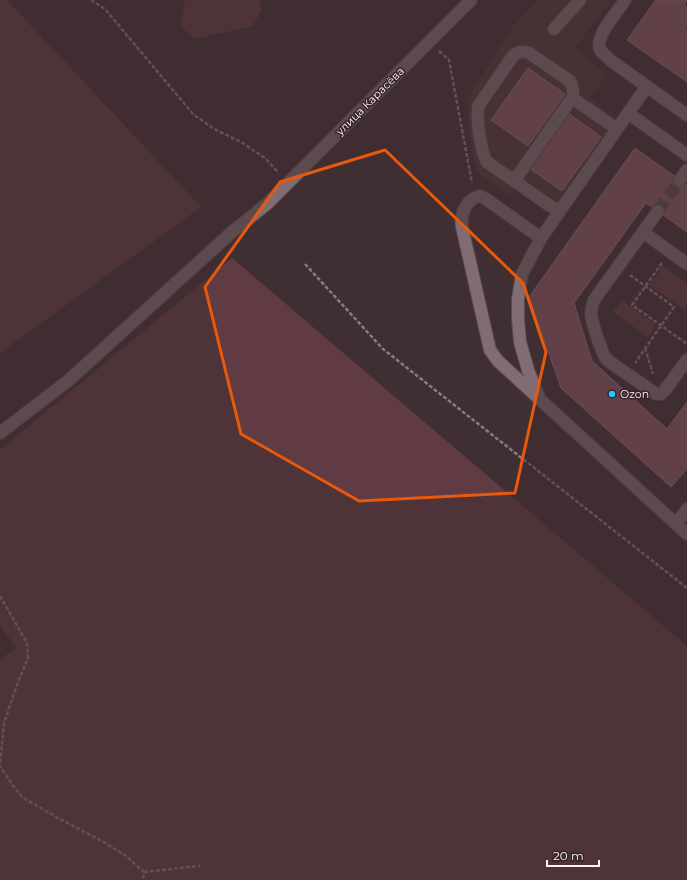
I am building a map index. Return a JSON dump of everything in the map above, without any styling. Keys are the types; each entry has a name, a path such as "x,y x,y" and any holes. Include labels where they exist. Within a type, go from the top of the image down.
{"street":[{"name":"улица Карасёва","path":"0,433 69,380 232,232 268,203 471,0"},
{"path":"554,29 580,0"},
{"path":"625,0 600,35 599,44 601,51 610,60 687,115"},
{"path":"514,181 572,98 574,92 570,81 529,53 522,51 517,52 504,68 479,105 477,113 485,159 491,165 514,181 560,212"},
{"path":"540,400 528,370 520,342 518,299 522,274 541,238 647,86"},
{"path":"572,98 617,129"},
{"path":"628,113 687,155"},
{"path":"680,180 687,170"},
{"path":"541,238 480,196 474,198 463,212 461,221 488,344 498,361 687,534"},
{"path":"658,211 594,300 591,316 604,356 611,363 652,392 659,394 665,390 687,360"},
{"path":"643,232 687,264"},
{"path":"676,524 687,509"}],"path":[{"path":"91,0 105,9 193,114 214,129 241,142 265,158 288,183"},
{"path":"430,42 449,60 474,198"},
{"path":"670,251 632,305 687,344"},
{"path":"305,264 383,349 687,588"},
{"path":"618,266 674,307 626,374"},
{"path":"645,348 659,394"},
{"path":"0,596 27,643 28,658 4,723 0,766 12,784 22,797 102,841 126,856 144,872 200,866"},
{"path":"143,880 144,872"}],"highlighted area":[{"path":"385,150 523,283 546,352 515,493 359,501 241,434 205,287 280,182"}],"shaded area":[{"path":"0,0 7,0 201,207 0,353"},
{"path":"185,0 260,0 261,10 253,26 195,39 181,27"},
{"path":"538,0 611,1 575,48 607,75 590,98 618,118 557,202 523,178 510,196 477,172 469,132 467,99 512,28"},
{"path":"232,258 687,646 687,880 0,880 0,659 16,648 0,625 0,450"},
{"path":"663,266 687,283 687,305 684,309 649,285"},
{"path":"622,300 656,325 648,337 613,312"}],"building":[{"path":"656,0 687,0 684,5 687,7 687,24 685,28 687,30 687,82 627,40"},
{"path":"528,68 565,94 528,146 491,120"},
{"path":"568,113 601,137 562,191 529,168"},
{"path":"635,148 687,185 687,232 646,203 574,303 592,361 667,429 687,402 687,469 671,487 561,388 529,297"}],"tunnel":[{"path":"658,211 680,180"}],"place":[{"name":"Ozon","path":"612,394"}]}
